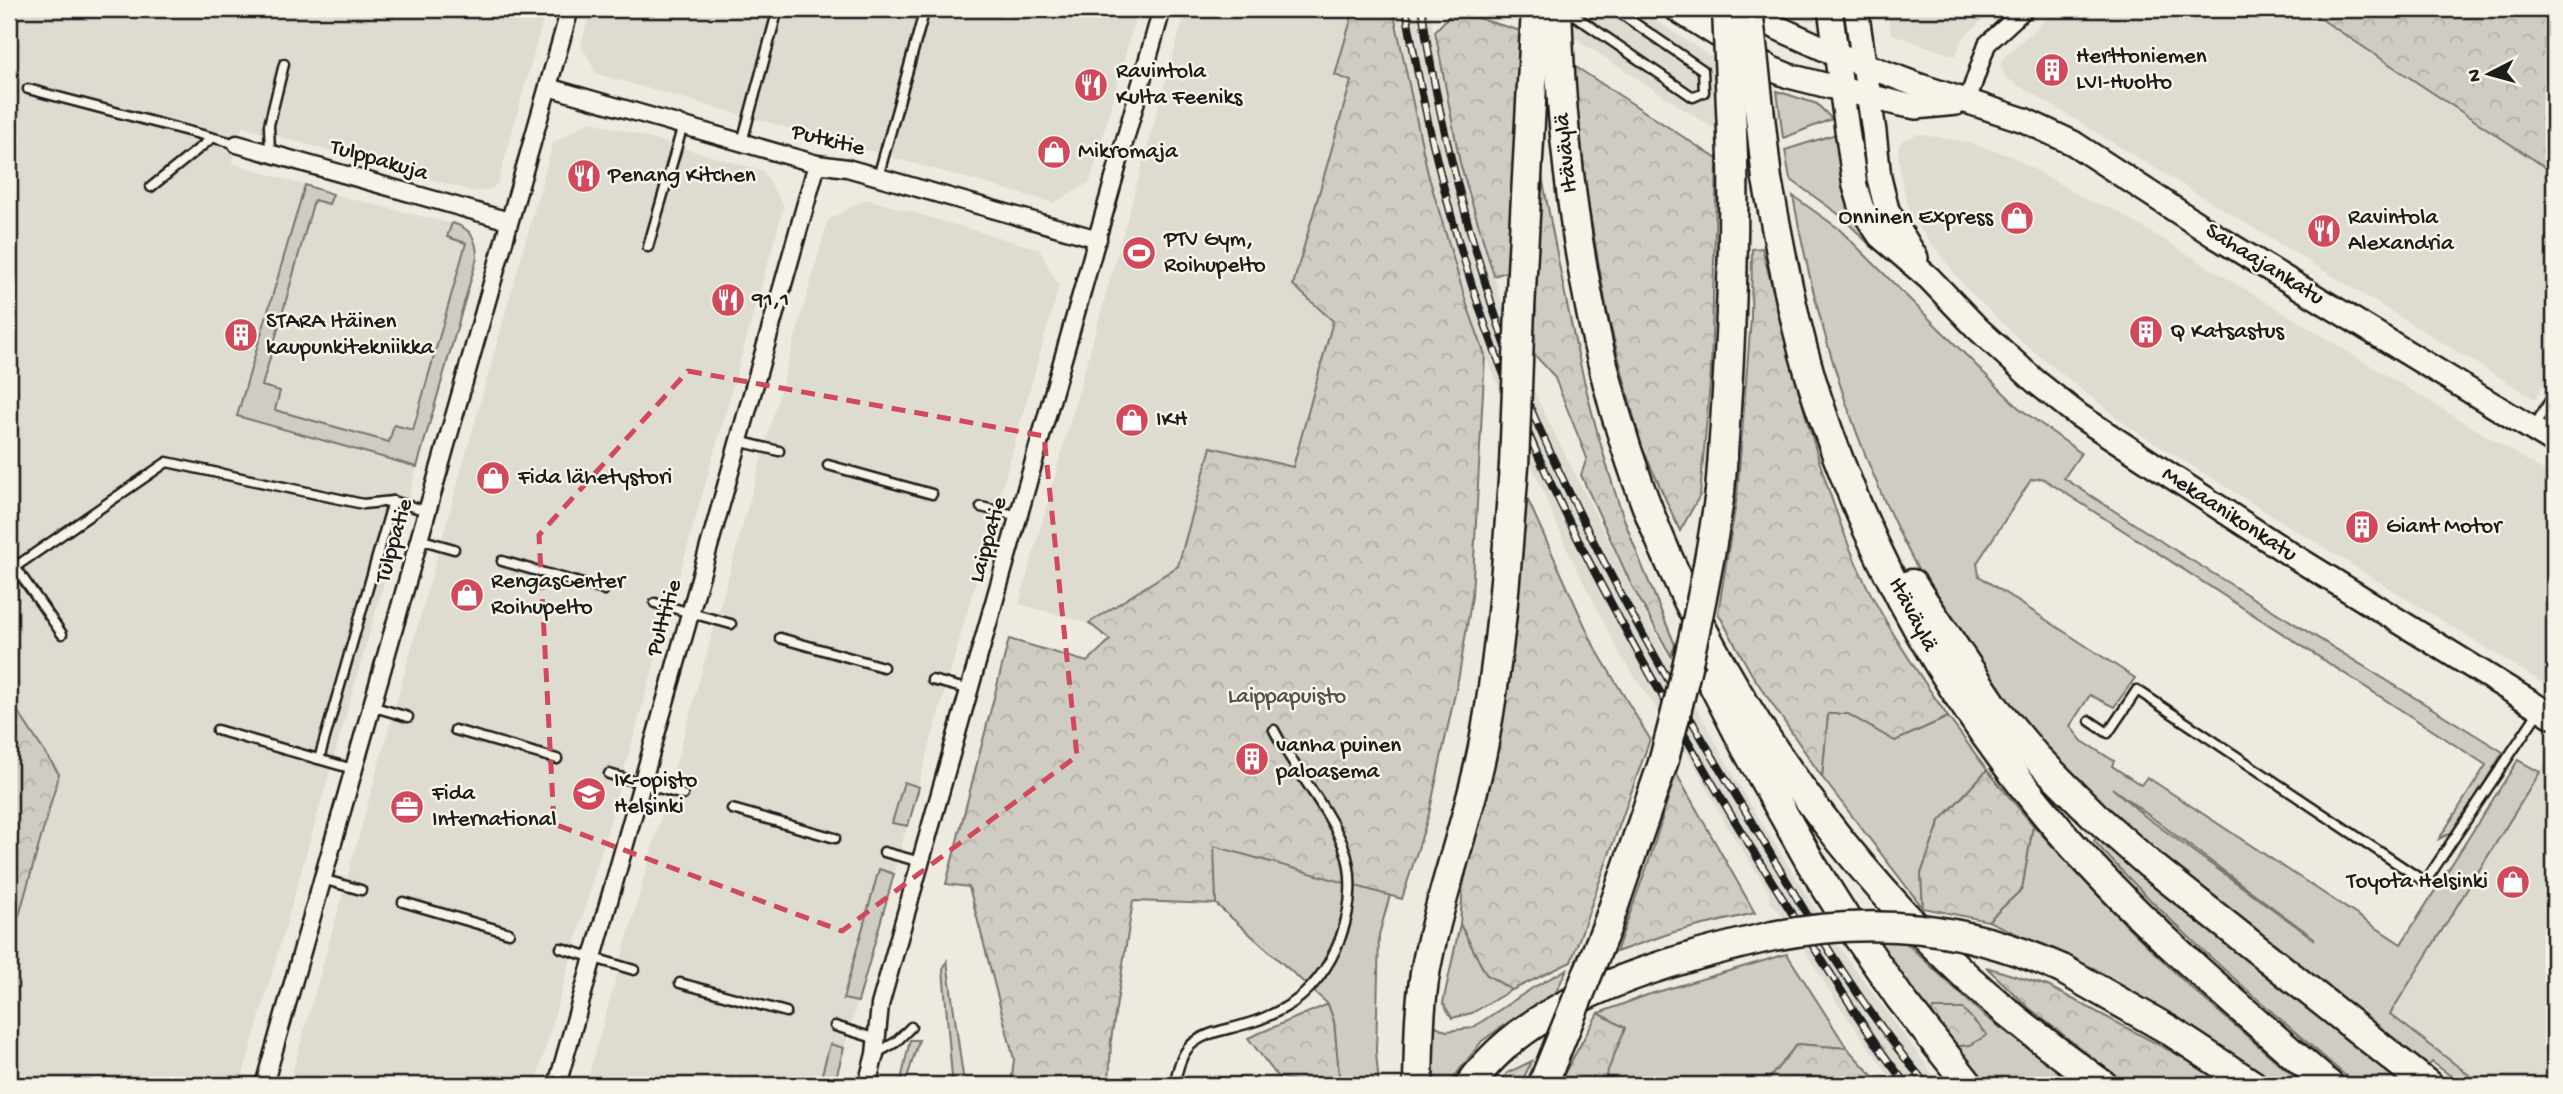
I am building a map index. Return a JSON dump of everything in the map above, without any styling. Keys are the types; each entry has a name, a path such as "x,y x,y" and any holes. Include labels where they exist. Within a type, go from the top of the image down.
{"highway":[{"name":"Itäväylä","path":"1557,9 1563,123 1583,276 1606,379 1633,465 1669,558 1707,635 1741,698 1772,747 1842,844 1952,963 2020,1021 2103,1085"},
{"path":"1543,1085 1607,926 1663,763 1695,638 1720,492 1730,367 1734,265 1727,9"},
{"name":"Itäväylä","path":"1747,9 1767,179 1780,254 1798,332 1817,397 1860,514 1922,640 1976,724 2063,834 2138,912 2329,1085"},
{"path":"1418,1085 1420,1018 1429,954 1467,817 1481,755 1499,645 1514,466 1536,19"},
{"path":"1860,514 1918,593 1995,708 2036,757 2148,863 2428,1085"},
{"path":"1669,558 1712,683 1812,866 1900,998 1969,1085"},
{"path":"1470,1085 1499,1052 1527,1028 1611,985 1641,974 1715,950 1773,936 1831,927 1906,926 1979,938 2024,952 2062,969 2169,1030 2253,1085"}],"main road":[{"name":"Sahaajankatu","path":"1676,9 1772,69 1800,80 1916,107 1966,102"},
{"name":"Sahaajankatu","path":"1747,9 1778,28 1836,54 1966,102 2024,120 2073,144 2217,237 2554,442"},
{"name":"Mekaanikonkatu","path":"1830,9 1850,155 1862,209 1880,236 1929,278 1977,328 2035,381 2078,415 2277,546 2547,713"},
{"name":"Mekaanikonkatu","path":"1856,9 1866,65 1878,173 1887,210 1906,245 1929,278"}],"street":[{"name":"Tulppatie","path":"264,1085 570,9"},
{"name":"Laippatie","path":"867,1085 876,1046 880,1005 1162,9"},
{"path":"1966,102 1987,44 2025,9"},
{"name":"Putkitie","path":"548,87 817,164 847,168 1098,239"},
{"name":"Tulppakuja","path":"237,144 509,221"},
{"name":"Pulttitie","path":"557,1085 817,164"}],"lane":[{"path":"742,142 778,9"},
{"path":"878,177 925,9"},
{"path":"1565,9 1692,97 1704,92 1703,70 1614,9"},
{"path":"270,154 270,125 284,64"},
{"path":"27,89 237,144"},
{"path":"648,247 683,125"},
{"path":"151,187 212,138"},
{"path":"2531,430 2554,394"},
{"path":"738,441 779,451"},
{"path":"62,634 15,567 167,462 363,504 393,501 427,511"},
{"path":"828,465 932,494"},
{"path":"319,759 393,501"},
{"path":"981,508 1019,516"},
{"path":"419,539 454,549"},
{"path":"502,561 604,590"},
{"path":"655,603 731,624"},
{"path":"780,638 883,667"},
{"path":"932,680 970,690"},
{"path":"2090,720 2108,733 2137,690 2425,882 2547,713"},
{"path":"371,706 408,716"},
{"path":"217,730 354,769"},
{"path":"455,730 557,760"},
{"path":"1174,1085 1188,1048 1202,1037 1251,1023 1285,1007 1307,991 1324,971 1339,943 1346,918 1349,875 1343,845 1326,814 1289,760 1274,730"},
{"path":"609,774 683,795"},
{"path":"732,808 835,838"},
{"path":"884,852 921,862"},
{"path":"322,879 361,890"},
{"path":"402,902 509,933"},
{"path":"561,948 634,970"},
{"path":"680,983 786,1013"},
{"path":"835,1026 876,1046 896,1042 911,1027"}],"highlighted area":[{"path":"688,371 1044,436 1077,756 842,931 554,824 539,535"}],"shaded area":[{"path":"9,9 546,9 498,183 491,189 476,192 242,126 232,163 333,194 460,226 471,233 477,245 477,258 240,1085 48,1085 9,1074 9,951 59,774 9,698"},
{"path":"591,9 1138,9 1090,182 1054,203 597,74 581,45"},
{"path":"1186,9 1354,9 1335,75 1351,81 1293,284 1333,321 1292,468 1211,448 1178,566 1089,623 1019,604"},
{"path":"1530,9 1638,9 1714,59 1716,130"},
{"path":"1887,9 1994,9 1963,38 1955,56 1891,34"},
{"path":"2058,9 2306,9 2554,173 2554,369 2535,399 2005,77 2000,64 2005,56"},
{"path":"1430,15 1460,163 1504,308 1536,396 1650,624 1747,799 1841,950 1941,1085 1896,1085 1836,1001 1784,917 1770,902 1768,890 1723,820 1701,776 1663,715 1621,656 1569,553 1485,355 1467,305 1428,174 1397,18"},
{"path":"590,121 763,171 784,206 535,1085 289,1085 553,143"},
{"path":"1919,134 1966,142 2011,156 2087,200 2113,209 2554,477 2554,690 2126,425 2023,343 1967,289 1911,217 1900,174 1898,147 1903,140"},
{"path":"866,199 1039,249 1059,286 834,1085 586,1085 828,220"},
{"path":"2553,750 2554,1084 2482,1085 2390,1014"}],"green space":[{"name":"Laippapuisto","path":"1354,9 1393,9 1428,174 1467,305 1485,355 1472,596 1459,675 1429,814 1402,899 1214,846 1216,904 1133,901 1111,1040 1109,1085 1011,1085 1014,1059 969,887 946,884 1009,639 1087,662 1110,640 1089,623 1178,566 1211,447 1293,467 1333,321 1293,285 1351,81 1335,75"},
{"path":"2306,9 2554,9 2554,173"},
{"path":"1454,11 1521,31 1512,270 1494,276 1460,163 1435,31"},
{"path":"1573,65 1717,159 1711,371 1700,495 1680,531 1641,445 1607,312 1587,197"},
{"path":"1777,91 1817,104 1832,119 1783,138"},
{"path":"1836,134 1850,194 1875,250 1841,216 1790,179 1785,150"},
{"path":"1542,176 1592,414 1621,511 1675,645 1671,656 1631,584 1581,475 1587,458 1554,376 1533,353"},
{"path":"305,185 333,194 329,204 314,200 262,386 280,391 275,410 389,442 394,425 413,430 466,243 447,237 452,223 468,231 476,245 477,258 417,467 237,416"},
{"path":"1793,196 1838,228 2019,408 2081,453 2064,478 2165,544 2503,752 2455,831 2439,839 2486,765 2042,478 2031,480 1977,563 1979,576 2135,678 2114,707 2090,695 2070,726 2082,741 2114,761 2112,766 2141,785 2147,777 2401,944 2518,760 2540,772 2390,1014 2482,1085 2463,1085 2432,1062 2427,1067 2189,879 2116,818 2070,775 1998,694 1954,631 1915,564 1881,493 1852,420 1828,346","holes":["2112,788 2314,938 2146,817"]},
{"path":"1762,248 1812,436 1849,546 1881,613 1948,717 1895,741 1848,714 1828,714 1822,777 1751,673 1718,613 1737,497 1751,318 1752,249"},
{"path":"1527,498 1594,646 1650,739 1571,962 1512,990 1486,974 1460,924 1463,887 1513,650"},
{"path":"9,698 59,774 9,951"},
{"path":"1828,713 1848,714 1895,741 1948,717 1987,770 1940,821 1921,874 1923,908 1822,777"},
{"path":"1987,770 2033,825 2022,889 1988,921 1923,908 1921,874 1940,821"},
{"path":"1676,773 1755,913 1674,932 1616,952 1650,858"},
{"path":"1210,775 1407,834 1379,935 1376,1052 1379,1085 1340,1085 1334,1022 1328,1004 1216,904"},
{"path":"904,782 919,787 908,826 892,823"},
{"path":"2033,825 2127,926 2189,986 2299,1081 2299,1085 2277,1085 2095,969 1988,921 2022,889"},
{"path":"2099,831 2415,1085 2356,1085 2156,906 2094,841"},
{"path":"879,869 894,874 858,1002 843,999"},
{"path":"1460,924 1486,974 1511,990 1472,1013 1452,1018 1443,1003"},
{"path":"1869,939 1902,939 1982,1014 2077,1085 1982,1085 1950,1047 1970,1045 1986,1035 1928,1021"},
{"path":"1787,954 1847,1048 1797,1044 1764,1085 1602,1085 1625,1028 1599,1013 1647,995"},
{"path":"947,961 963,1076 960,1085 950,1085 952,1077 943,969"},
{"path":"1986,967 2048,986 2214,1074 2219,1085 2127,1085 2029,1008"},
{"path":"1567,969 1554,996 1514,1018 1482,1041 1448,1085 1428,1085 1430,1023 1446,1031 1472,1028 1534,987"},
{"path":"1328,1004 1334,1022 1340,1085 1313,1085 1278,1077 1248,1038"},
{"path":"1933,1009 1963,1009 1987,1035 1970,1045 1950,1047 1928,1021"},
{"path":"1598,1013 1625,1028 1602,1085 1558,1085"},
{"path":"910,1040 919,1040 905,1084 907,1085 900,1085"},
{"path":"830,1044 844,1048 834,1085 819,1085"},
{"path":"1797,1044 1847,1048 1881,1085 1764,1085"},
{"path":"1532,1061 1520,1085 1498,1085 1507,1073"}],"railway":[{"path":"1406,9 1429,128 1460,247 1485,324 1535,450 1626,632 1727,808 1857,1015 1907,1085"},
{"path":"1422,9 1442,119 1494,311 1524,393 1573,501 1657,660 1788,884 1854,988 1901,1054 1927,1085"}],"place":[{"name":"Herttoniemen LVI-Huolto","path":"2052,70"},
{"name":"Ravintola Kulta Feeniks","path":"1091,85"},
{"name":"Mikromaja","path":"1054,152"},
{"name":"Penang Kitchen","path":"584,176"},
{"name":"Onninen Express","path":"2017,218"},
{"name":"Ravintola Alexandria","path":"2324,231"},
{"name":"PTV Gym, Roihupelto","path":"1139,253"},
{"name":"91,1","path":"728,300"},
{"name":"Q Katsastus","path":"2146,332"},
{"name":"STARA Itäinen kaupunkitekniikka","path":"241,335"},
{"name":"IKH","path":"1132,420"},
{"name":"Fida lähetystori","path":"493,478"},
{"name":"Giant Motor","path":"2362,527"},
{"name":"RengasCenter Roihupelto","path":"467,595"},
{"name":"vanha puinen paloasema","path":"1252,759"},
{"name":"IK-opisto Helsinki","path":"589,794"},
{"name":"Fida International","path":"407,807"},
{"name":"Toyota Helsinki","path":"2513,882"}]}
